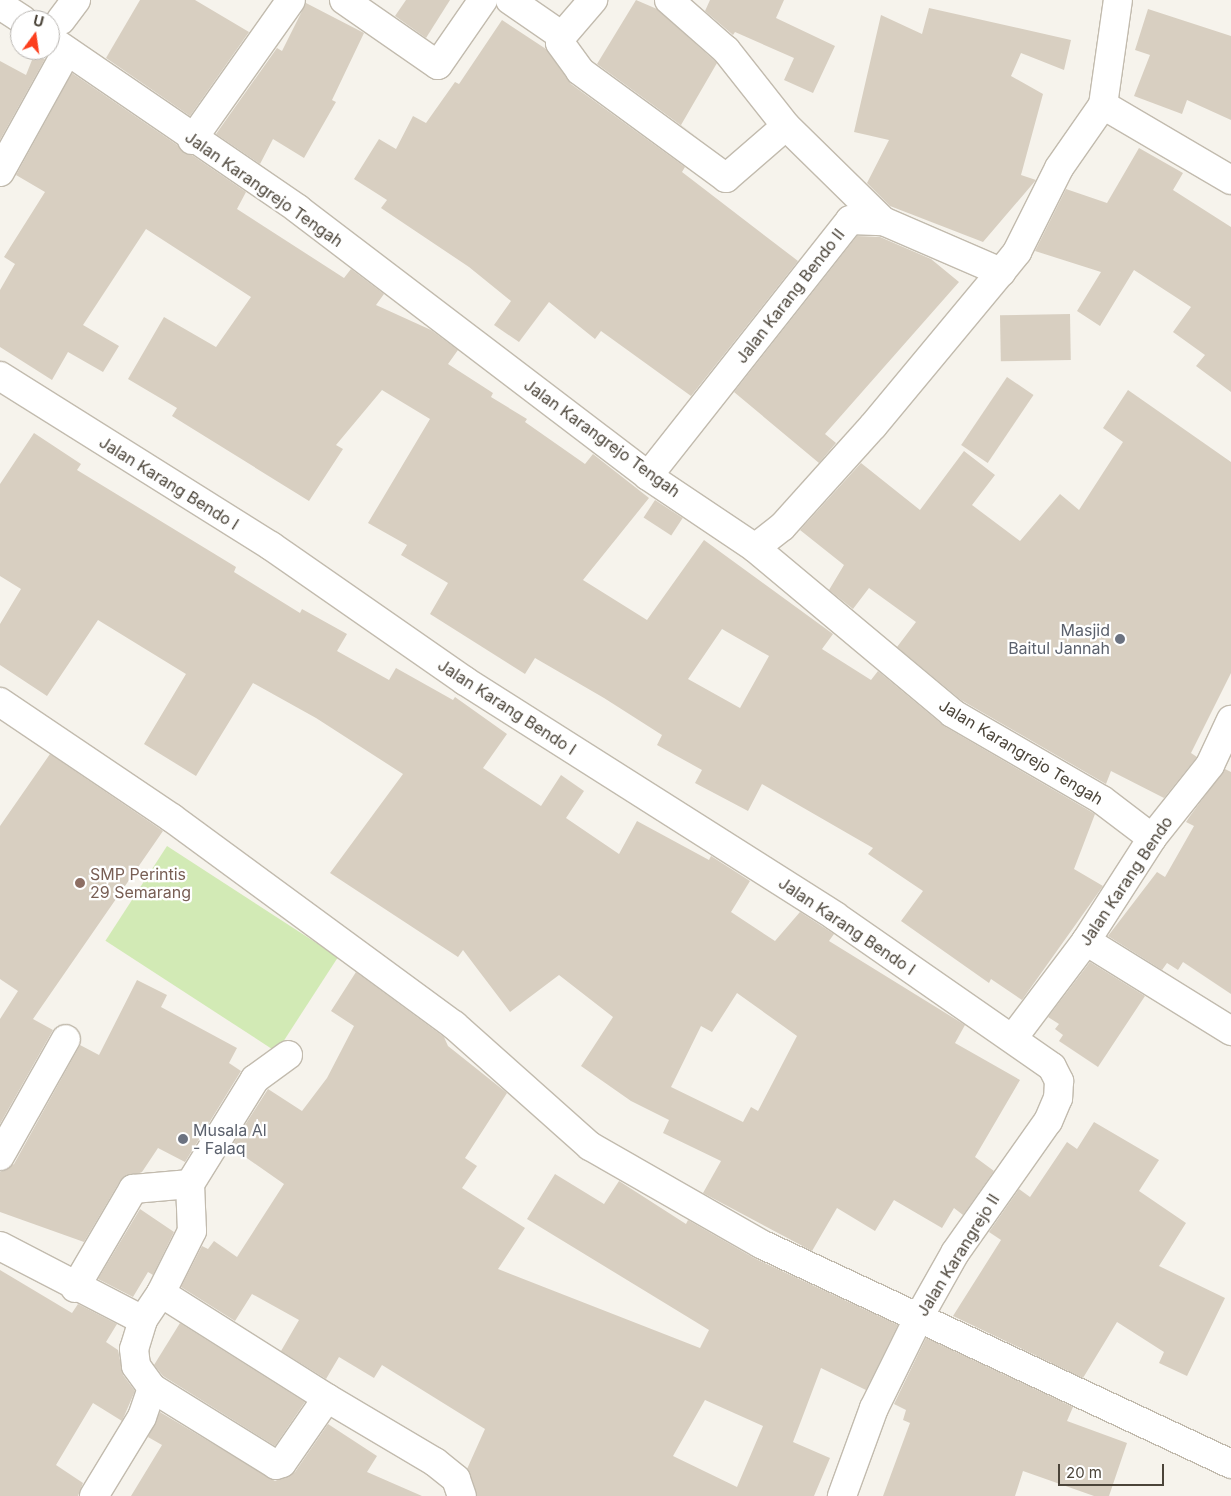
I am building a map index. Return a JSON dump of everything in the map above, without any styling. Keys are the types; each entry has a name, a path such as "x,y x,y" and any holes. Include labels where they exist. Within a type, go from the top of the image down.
{"street":[{"path":"192,140 291,0"},
{"path":"344,0 438,65 483,0"},
{"path":"510,0 562,36"},
{"path":"593,0 562,36 560,43 580,71 696,160 726,178 786,126"},
{"path":"669,0 726,50 786,126 883,221"},
{"path":"755,548 782,527 873,426 1017,252 1059,168 1103,105 1118,0"},
{"path":"0,172 64,27"},
{"name":"Jalan Karangrejo Tengah","path":"64,27 192,140 298,209 648,476 755,548 952,713 1094,795 1152,838"},
{"path":"1103,105 1231,180"},
{"name":"Jalan Karang Bendo II","path":"648,476 850,220 883,221 1001,272"},
{"name":"Jalan Karang Bendo I","path":"0,376 271,546 465,681 835,916 1013,1038"},
{"path":"0,702 172,818 454,1026 590,1146 761,1244 920,1315 1231,1464"},
{"name":"Jalan Karang Bendo","path":"1013,1038 1086,941 1152,838 1210,765 1231,720"},
{"path":"1086,941 1231,1031"},
{"name":"Jalan Karangrejo II","path":"842,1496 874,1408 920,1315 955,1253 1048,1121 1058,1098 1059,1081 1052,1067 1013,1038"},
{"path":"0,1156 66,1040"},
{"path":"288,1055 255,1079 190,1184 192,1231 160,1293 143,1320 136,1337 135,1358 152,1388 276,1465 282,1463 327,1398"},
{"path":"75,1288 132,1189 190,1184"},
{"path":"0,1246 75,1288 143,1320"},
{"path":"160,1293 327,1398 436,1462 454,1476 462,1496"},
{"path":"94,1496 142,1417 152,1388"}],"green space":[{"path":"167,846 338,957 277,1052 105,941"}],"building":[{"path":"140,0 195,0 249,32 190,116 106,58"},
{"path":"406,0 450,0 426,38 395,16"},
{"path":"636,0 657,9 717,63 681,125 701,140 597,64"},
{"path":"710,0 784,0 776,18 835,46 813,93 784,80 794,58 735,32 733,35 705,11"},
{"path":"306,3 364,33 332,100 336,102 304,158 273,139 260,164 216,134 277,48 282,51"},
{"path":"929,8 1071,40 1064,70 1021,53 1011,76 1043,94 1021,175 1036,180 983,242 890,206 867,183 889,140 854,132 881,15 922,34"},
{"path":"1148,9 1231,36 1231,120 1187,100 1182,114 1134,96 1150,55 1135,50"},
{"path":"502,20 546,49 571,84 685,167 682,172 798,261 691,396 601,331 595,339 549,302 519,342 494,325 511,301 469,267 381,208 387,200 354,179 379,139 396,149 413,116 426,123 455,82 459,84"},
{"path":"32,60 44,60 0,140 0,61 26,75"},
{"path":"72,73 246,192 237,209 344,278 351,269 384,294 376,305 431,330 458,350 448,364 493,393 491,397 527,419 525,422 585,464 593,454 649,498 583,580 647,620 704,540 833,634 822,649 871,680 878,671 944,726 1095,814 1074,869 1103,886 1022,1000 991,979 989,983 901,921 923,891 868,854 873,848 762,784 748,811 695,783 702,770 657,745 662,735 604,698 535,658 525,674 430,614 448,583 401,555 407,545 368,523 430,419 382,390 336,445 343,449 309,501 172,416 177,408 128,379 164,317 216,347 251,297 146,229 83,325 119,346 103,372 68,352 52,380 0,347 0,290 15,264 4,257 45,192 16,175","holes":["722,629 769,656 740,708 688,679"]},
{"path":"1139,148 1183,173 1173,190 1231,227 1231,392 1196,366 1205,355 1173,332 1191,307 1134,270 1100,326 1077,311 1101,272 1035,251 1066,189 1107,203"},
{"path":"857,236 880,237 931,259 959,282 825,434 836,443 819,463 734,392"},
{"path":"1070,314 1071,360 1001,361 1000,315"},
{"path":"1007,377 1034,395 988,463 961,445"},
{"path":"1128,390 1231,462 1231,673 1191,753 1197,757 1164,798 1111,771 1106,784 961,700 897,647 916,622 869,588 853,609 829,590 844,565 800,530 861,463 920,510 964,451 995,475 972,505 1020,541 1060,494 1079,510 1123,442 1103,428"},
{"path":"34,433 81,464 77,470 236,567 234,572 300,613 302,609 347,634 337,651 389,680 396,668 453,700 455,697 507,734 483,768 541,806 561,775 584,791 566,818 619,854 637,821 709,860 711,856 750,881 731,912 775,941 800,912 834,934 829,941 965,1025 955,1043 1020,1080 975,1157 994,1171 963,1215 954,1208 942,1228 894,1200 875,1231 837,1208 812,1251 703,1193 721,1161 663,1133 669,1120 631,1101 581,1066 613,1017 559,975 510,1012 463,950 458,957 330,873 403,774 316,718 253,683 196,776 144,744 186,674 98,620 47,696 0,665 0,624 21,589 0,576 0,484","holes":["737,993 797,1036 758,1111 751,1107 743,1122 671,1087 701,1026 712,1032"]},
{"path":"655,500 683,518 671,536 644,518"},
{"name":"SMP Perintis 29 Semarang","path":"50,754 163,831 33,1019 53,1030 0,1124 0,1019 18,991 0,979 0,826"},
{"path":"1225,769 1231,772 1231,994 1183,962 1178,970 1167,963 1162,970 1108,936 1157,872 1165,877 1194,826 1186,822"},
{"path":"1090,962 1145,996 1098,1067 1059,1041 1063,1035 1055,1029 1059,1024 1048,1017"},
{"path":"356,972 444,1037 448,1046 507,1093 465,1158 477,1166 462,1188 525,1228 498,1269 700,1348 709,1330 527,1219 555,1174 604,1204 619,1181 686,1224 688,1220 754,1258 898,1325 866,1390 821,1368 793,1442 830,1458 814,1496 477,1496 467,1469 485,1429 382,1365 374,1378 339,1357 326,1379 281,1351 299,1320 252,1294 235,1321 181,1287 202,1246 208,1249 214,1241 237,1257 284,1184 231,1147 268,1089 302,1111 327,1078 354,1026 331,1011","holes":["705,1400 763,1426 737,1487 673,1456"]},
{"path":"137,980 167,995 161,1007 237,1048 229,1063 241,1071 185,1162 158,1148 142,1172 120,1181 84,1242 0,1212 0,1172 14,1164 80,1045 99,1055"},
{"path":"1094,1122 1159,1160 1139,1191 1186,1223 1159,1266 1225,1298 1187,1376 1159,1363 1164,1352 1117,1322 1083,1378 953,1316 1001,1240 989,1232 1019,1189 1030,1197 1067,1142 1077,1149"},
{"path":"140,1209 174,1232 153,1275 148,1272 133,1297 98,1279"},
{"path":"0,1270 72,1313 78,1304 117,1324 106,1342 118,1350 123,1375 135,1391 122,1421 93,1403 56,1465 83,1483 78,1496 0,1496"},
{"path":"180,1323 305,1402 275,1446 163,1376 154,1365"},
{"path":"926,1338 1073,1407 1067,1421 1127,1443 1109,1496 1094,1496 1023,1471 1015,1496 883,1496 910,1423 903,1420 906,1410 894,1404"},
{"path":"160,1412 275,1481 295,1472 328,1424 377,1456 367,1472 422,1496 131,1496 162,1445 148,1437"}],"place":[{"name":"Masjid Baitul Jannah","path":"1120,639"},
{"name":"SMP Perintis 29 Semarang","path":"80,883"},
{"name":"Musala Al - Falaq","path":"183,1139"}]}
